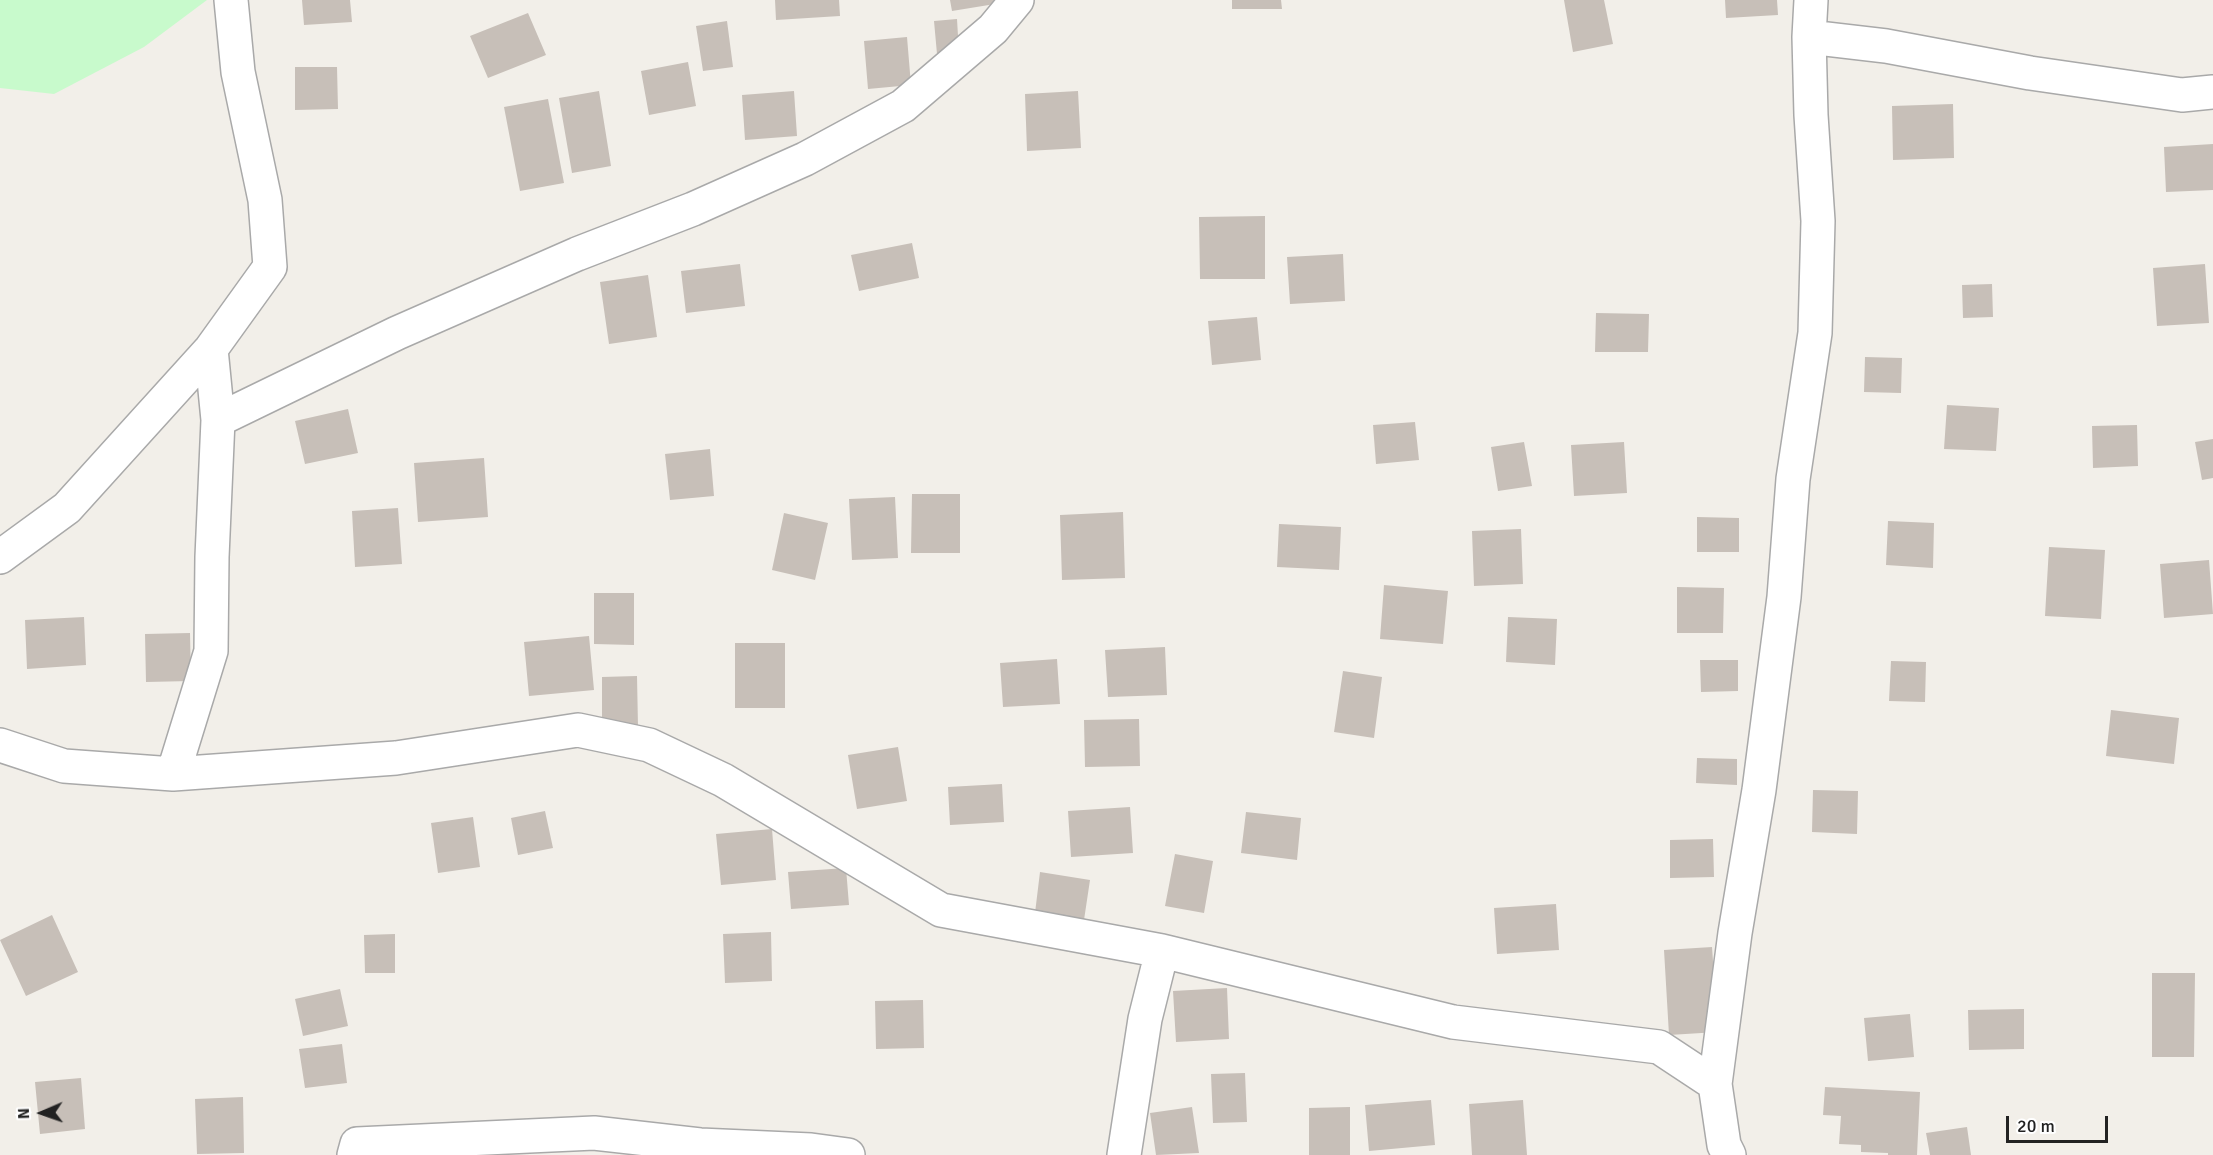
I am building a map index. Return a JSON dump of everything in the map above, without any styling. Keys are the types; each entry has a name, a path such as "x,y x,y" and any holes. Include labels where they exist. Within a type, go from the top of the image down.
{"street":[{"path":"0,557 67,508 211,349 270,267 265,200 238,72 231,0"},
{"path":"218,420 397,333 577,254 693,209 805,159 903,106 993,29 1017,0"},
{"path":"1729,1155 1724,1145 1716,1083 1735,933 1759,790 1784,597 1793,479 1815,333 1818,221 1811,115 1809,37 1811,0"},
{"path":"1809,37 1886,46 2030,73 2182,95 2213,92"},
{"path":"173,774 211,651 212,557 218,420 211,349"},
{"path":"0,746 64,766 173,774 396,758 578,730 649,745 723,780 941,910 1162,951 1453,1022 1659,1047 1716,1083"},
{"path":"1124,1155 1145,1019 1162,951"},
{"path":"354,1155 357,1144 594,1133 700,1144 811,1150 848,1155"}],"green space":[{"path":"0,0 207,0 144,47 54,94 0,88"}],"building":[{"path":"302,0 350,0 352,22 304,25"},
{"path":"775,0 839,0 840,16 776,20"},
{"path":"950,0 1001,0 1001,3 952,11"},
{"path":"1232,0 1281,0 1282,9 1232,9"},
{"path":"1564,0 1604,0 1613,44 1573,52"},
{"path":"1725,0 1777,0 1778,15 1726,18"},
{"path":"528,13 546,55 488,78 470,36"},
{"path":"957,19 959,53 937,54 934,21"},
{"path":"727,21 733,67 703,71 696,26"},
{"path":"907,37 911,85 868,89 864,41"},
{"path":"688,62 696,106 649,115 641,71"},
{"path":"295,67 337,67 338,109 295,110"},
{"path":"599,91 611,166 572,173 559,98"},
{"path":"794,91 797,136 745,140 742,95"},
{"path":"1078,91 1081,148 1027,151 1025,94"},
{"path":"548,99 564,183 520,191 504,107"},
{"path":"1953,104 1954,158 1893,160 1892,106"},
{"path":"2213,144 2213,190 2166,192 2164,147"},
{"path":"1265,216 1265,279 1200,279 1199,217"},
{"path":"912,243 919,278 859,291 851,255"},
{"path":"1343,254 1345,301 1290,304 1287,257"},
{"path":"740,264 745,306 686,313 681,271"},
{"path":"2205,264 2209,323 2157,326 2153,268"},
{"path":"648,275 657,337 609,344 600,282"},
{"path":"1992,284 1993,317 1963,318 1962,285"},
{"path":"1596,313 1649,314 1648,352 1595,352"},
{"path":"1257,317 1261,360 1212,365 1208,321"},
{"path":"1865,357 1902,358 1901,393 1864,392"},
{"path":"1947,405 1999,408 1996,451 1944,449"},
{"path":"348,409 358,453 305,464 295,421"},
{"path":"1415,422 1419,460 1376,464 1373,425"},
{"path":"2137,425 2138,466 2093,468 2092,426"},
{"path":"2213,439 2213,478 2202,480 2195,442"},
{"path":"1524,442 1532,486 1498,491 1491,447"},
{"path":"1624,442 1627,493 1574,496 1571,445"},
{"path":"710,449 714,496 670,500 665,454"},
{"path":"484,458 488,517 418,522 414,463"},
{"path":"912,494 960,494 960,553 911,553"},
{"path":"895,497 898,558 852,560 849,499"},
{"path":"398,508 402,564 355,567 352,511"},
{"path":"1123,512 1125,578 1062,580 1060,515"},
{"path":"784,513 828,523 815,580 772,570"},
{"path":"1697,517 1739,518 1739,552 1697,552"},
{"path":"1888,521 1934,523 1933,568 1886,565"},
{"path":"1279,524 1341,527 1339,570 1277,567"},
{"path":"1521,529 1523,584 1474,586 1472,531"},
{"path":"2049,547 2105,550 2101,619 2045,616"},
{"path":"2209,560 2213,614 2164,618 2160,564"},
{"path":"1384,585 1448,591 1443,644 1380,639"},
{"path":"1677,587 1724,588 1723,633 1677,633"},
{"path":"594,593 634,593 634,645 594,644"},
{"path":"84,617 86,665 27,669 25,620"},
{"path":"1508,617 1557,619 1555,665 1506,662"},
{"path":"190,633 191,681 146,682 145,634"},
{"path":"589,636 594,690 529,696 524,642"},
{"path":"735,643 785,643 785,708 735,708"},
{"path":"1165,647 1167,695 1108,697 1105,650"},
{"path":"1057,659 1060,704 1003,707 1000,663"},
{"path":"1700,660 1738,660 1738,691 1701,692"},
{"path":"1891,661 1926,662 1925,702 1889,701"},
{"path":"1343,671 1382,677 1374,738 1334,732"},
{"path":"637,676 638,727 602,728 602,677"},
{"path":"2111,710 2179,718 2174,764 2106,756"},
{"path":"1139,719 1140,766 1085,767 1084,720"},
{"path":"898,747 907,801 857,809 848,755"},
{"path":"1697,758 1737,759 1737,785 1696,783"},
{"path":"1002,784 1004,822 950,825 948,787"},
{"path":"1813,790 1858,791 1857,834 1812,832"},
{"path":"1130,807 1133,853 1071,857 1068,811"},
{"path":"545,811 553,848 518,855 511,818"},
{"path":"1246,812 1301,818 1297,860 1241,853"},
{"path":"473,817 480,867 438,873 431,823"},
{"path":"772,829 776,880 721,885 716,834"},
{"path":"1713,839 1714,877 1670,878 1670,840"},
{"path":"1175,854 1213,861 1204,913 1165,906"},
{"path":"846,868 849,905 791,909 788,872"},
{"path":"1040,872 1090,880 1084,920 1035,913"},
{"path":"1556,904 1559,950 1497,954 1494,908"},
{"path":"52,915 78,972 26,996 0,940"},
{"path":"771,932 772,981 725,983 723,934"},
{"path":"395,934 395,973 365,973 364,935"},
{"path":"1712,947 1718,1032 1669,1035 1664,950"},
{"path":"2152,973 2195,973 2194,1057 2152,1057"},
{"path":"1227,988 1229,1039 1176,1042 1173,991"},
{"path":"340,989 348,1026 303,1036 295,999"},
{"path":"923,1000 924,1048 876,1049 875,1001"},
{"path":"2024,1009 2024,1049 1969,1050 1968,1010"},
{"path":"1910,1014 1914,1057 1868,1061 1864,1018"},
{"path":"342,1044 347,1083 305,1088 299,1049"},
{"path":"1245,1073 1247,1122 1213,1123 1211,1074"},
{"path":"81,1078 85,1129 40,1134 35,1082"},
{"path":"1825,1087 1920,1092 1917,1155 1861,1152 1861,1145 1839,1144 1841,1116 1823,1115"},
{"path":"243,1097 244,1153 197,1154 195,1099"},
{"path":"1431,1100 1435,1145 1369,1151 1365,1105"},
{"path":"1523,1100 1527,1155 1472,1155 1469,1104"},
{"path":"1192,1107 1199,1153 1156,1155 1150,1113"},
{"path":"1350,1107 1350,1155 1309,1155 1309,1108"},
{"path":"1967,1127 1971,1155 1930,1155 1926,1133"}]}
